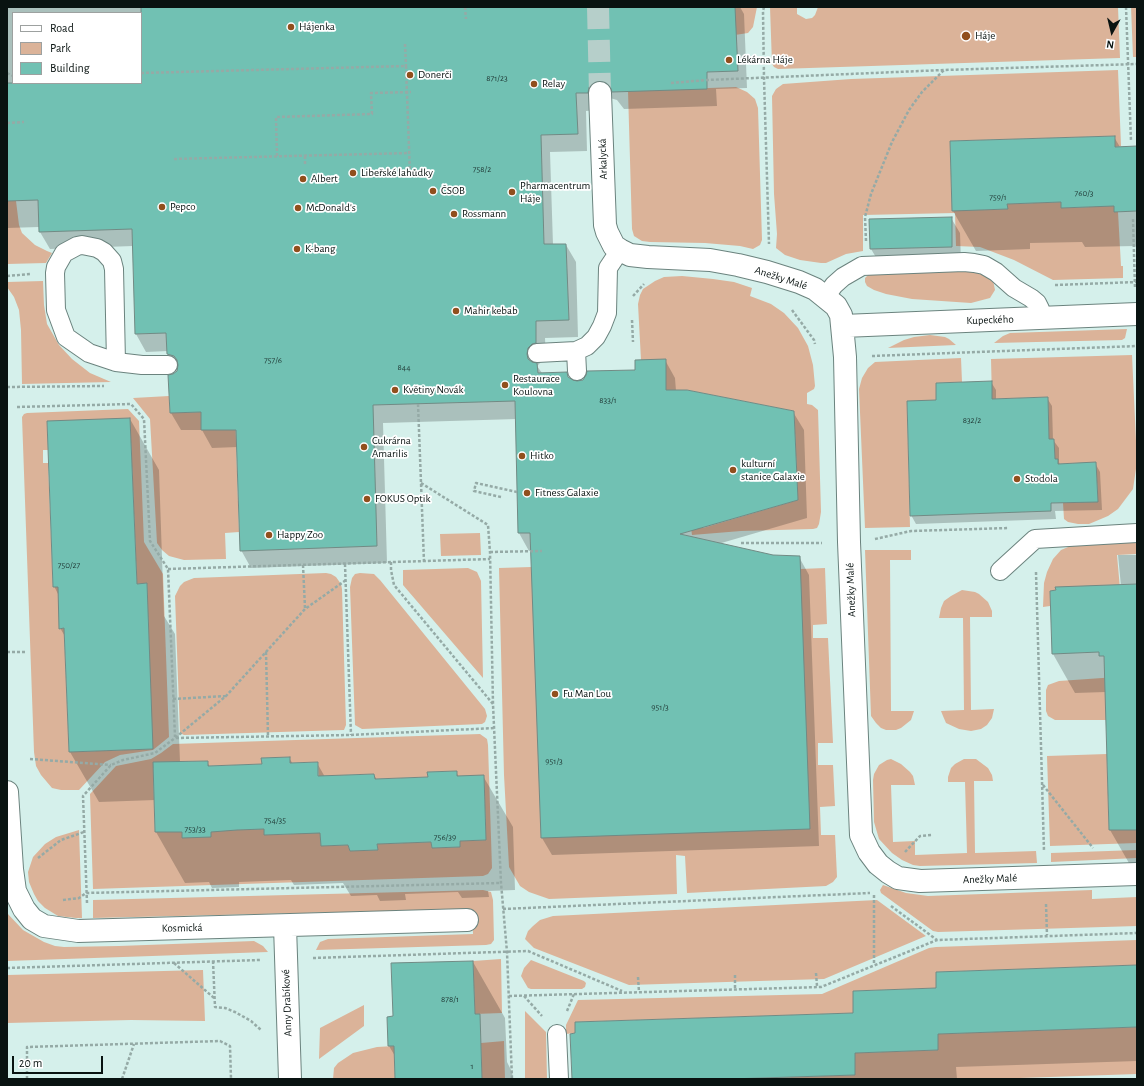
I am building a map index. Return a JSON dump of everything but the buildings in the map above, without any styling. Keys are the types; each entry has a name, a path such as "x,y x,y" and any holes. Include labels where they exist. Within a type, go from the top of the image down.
{"street":[{"name":"Arkalycká","path":"600,93 605,225 614,246 620,250"},
{"name":"Anežky Malé","path":"620,250 630,255 710,260 738,264 767,272 799,282 815,289 826,296 836,306 841,315 845,357 849,542 861,835 869,852 878,864 898,878 920,881 1137,874"},
{"name":"Kupeckého","path":"843,326 1137,314"},
{"name":"Kosmická","path":"7,792 14,891 24,909 32,919 44,926 88,931 467,920"},
{"name":"Anny Drabíkové","path":"285,926 290,1079"}],"lane":[{"path":"116,362 114,269 112,261 104,252 97,248 82,245 77,246 64,253 56,266 56,310 66,337 89,353 116,362 142,365 168,365"},
{"path":"537,353 576,351 588,346 596,337 607,313 608,268 620,250"},
{"path":"826,296 834,285 843,277 862,266 964,262 984,266 996,272 1014,288 1037,303 1040,309 1041,317"},
{"path":"576,351 577,370"},
{"path":"1000,571 1035,539 1137,533"},
{"path":"557,1034 559,1079"}],"path":[{"path":"465,7 466,20"},
{"path":"764,7 764,78 769,246 772,255 767,272"},
{"path":"1126,7 1131,141"},
{"path":"405,44 410,174"},
{"path":"671,83 707,80 944,70 1137,64"},
{"path":"142,73 406,66"},
{"path":"866,246 865,217 871,194 892,142 909,110 922,92 944,70"},
{"path":"277,156 276,117 372,114 371,93 411,92"},
{"path":"7,123 24,122"},
{"path":"174,159 409,153"},
{"path":"305,156 305,165"},
{"path":"1132,219 1137,314"},
{"path":"845,357 1137,346"},
{"path":"7,387 107,386"},
{"path":"16,408 131,404 144,419 150,542 168,569 175,738"},
{"path":"418,404 424,562"},
{"path":"421,483 488,525 490,552 494,728 501,883 507,952 512,1079"},
{"path":"501,496 474,491 476,483 517,492"},
{"path":"741,543 849,542 866,541 911,531 1027,528 1035,539 1047,935"},
{"path":"490,552 542,551"},
{"path":"168,569 490,560"},
{"path":"391,562 394,586 493,704"},
{"path":"345,564 351,735"},
{"path":"303,565 305,609"},
{"path":"88,931 83,796 111,765 123,760 155,753 175,738 226,696 305,609 346,580"},
{"path":"7,652 26,652"},
{"path":"266,652 268,736"},
{"path":"173,699 226,696"},
{"path":"175,738 351,735 494,728"},
{"path":"30,759 111,765"},
{"path":"1042,784 1092,847"},
{"path":"12,869 30,869 39,857 61,840 84,832"},
{"path":"56,901 79,898 86,894 501,883"},
{"path":"503,909 874,893 880,897"},
{"path":"874,893 874,965"},
{"path":"887,902 938,940"},
{"path":"509,996 821,986 938,940 1137,933"},
{"path":"507,952 528,952 624,992"},
{"path":"213,961 215,1007 225,1008 235,1012 251,1021 261,1030 263,1034"},
{"path":"174,963 214,999"},
{"path":"816,972 817,986"},
{"path":"735,975 735,989"},
{"path":"638,977 639,992"},
{"path":"524,995 532,1005"},
{"path":"27,1079 27,1048 220,1041 230,1046 231,1079"},
{"path":"122,1079 134,1044"}],"green space":[{"path":"735,7 757,7 753,27 748,33 735,35"},
{"path":"770,7 797,7 797,14 806,19 812,18 815,15 818,7 1118,7 1120,58 778,69 772,64"},
{"path":"1131,7 1137,7 1137,57 1133,57"},
{"path":"1118,70 1121,146 1115,147 1115,136 950,141 952,206 979,205 979,210 1007,209 1007,204 1061,202 1061,208 1089,207 1114,203 1114,211 1118,212 1123,278 1053,280 1014,260 980,247 956,246 955,213 863,215 863,251 846,254 826,263 800,260 785,255 776,248 777,234 774,194 772,96 776,89 783,84 851,79"},
{"path":"736,87 747,92 755,99 758,108 762,240 760,245 753,249 740,246 705,243 650,242 642,241 634,236 632,229 628,91"},
{"path":"7,201 16,201 19,225 22,233 35,245 52,253 46,263 7,264"},
{"path":"964,269 984,274 993,280 995,290 990,298 971,303 912,299 874,290 867,286 865,282 865,278 873,273"},
{"path":"682,276 734,282 752,288 750,296 771,304 784,313 798,328 808,346 813,365 815,386 814,389 807,393 807,404 812,405 818,410 821,512 817,528 741,531 692,535 691,528 703,528 798,500 794,411 687,390 666,390 666,360 641,360 638,304 640,295 643,289 655,281 664,277"},
{"path":"43,281 44,305 47,324 59,345 72,359 90,373 111,382 22,384 19,310 14,297 7,287 7,282"},
{"path":"1127,329 1125,338 1122,340 994,343 1010,333"},
{"path":"930,335 945,337 956,345 888,348 904,340"},
{"path":"1132,355 1137,462 1133,489 1118,509 1108,516 1089,524 1068,522 1064,519 1063,503 1098,501 1096,463 1058,464 1058,459 1055,459 1054,439 1049,439 1048,397 992,399 991,359"},
{"path":"961,358 962,382 936,383 936,401 907,402 910,527 865,528 859,389 862,378 868,368 875,362"},
{"path":"169,396 170,413 201,412 202,430 220,430 235,411 239,532 225,533 226,559 184,560 169,556 157,543 150,419 133,398"},
{"path":"128,409 139,421 144,542 163,574 169,737 153,750 120,755 105,762 79,790 61,790 52,788 41,775 36,766 34,752 22,417 27,413","holes":["130,419 137,584 147,583 152,749 69,752 64,628 60,629 63,587 53,586 48,463 43,463 43,450 48,450 47,422"]},
{"path":"480,533 481,555 441,556 440,534"},
{"path":"1137,542 1137,554 1117,555 1120,589 1055,588 1056,590 1050,591 1050,606 1043,607 1044,583 1047,572 1053,559 1061,550 1073,545"},
{"path":"865,550 911,550 911,560 890,560 891,711 914,711 911,720 896,730 886,730 881,728 871,716"},
{"path":"468,568 477,572 481,581 483,678 403,585 403,570"},
{"path":"499,568 825,568 827,624 813,625 813,638 828,638 833,743 818,743 818,765 833,765 835,806 820,807 821,835 835,835 837,877 833,882 826,886 687,893 685,856 676,855 677,894 549,899 529,892 520,886 509,867 504,775"},
{"path":"326,573 336,577 341,584 342,589 346,725 344,730 184,735 180,733 175,596 180,586 184,582 194,578"},
{"path":"355,574 374,574 380,580 485,709 487,716 485,722 482,724 362,729 355,725 350,587 352,578"},
{"path":"962,590 979,594 988,602 992,611 992,617 970,617 971,710 994,709 992,718 987,725 981,729 971,731 959,729 946,723 941,711 964,710 963,618 939,618 944,601"},
{"path":"1131,676 1106,720 1055,720 1048,716 1046,711 1046,690 1048,685 1059,681"},
{"path":"480,734 487,739 488,745 492,868 488,874 483,876 93,889 90,794 116,766 151,759 173,744","holes":["290,757 290,763 318,762 319,781 346,775 374,774 375,779 428,777 428,772 456,771 457,776 484,776 486,840 460,841 460,847 432,848 431,842 377,844 378,850 350,851 348,845 321,846 320,827 292,834 264,835 264,829 155,832 153,768 180,767 180,761 208,761 208,766 262,764 262,758"]},
{"path":"1107,754 1109,830 1137,830 1137,843 1050,846 1047,756"},
{"path":"891,759 901,764 910,772 913,776 915,785 891,785 893,842 915,841 915,855 967,853 965,782 948,782 948,777 951,768 955,764 964,759 976,759 988,768 992,775 993,781 974,781 975,853 1036,851 1037,863 920,866 913,865 902,860 892,853 879,839 874,822 873,780 874,774 879,765"},
{"path":"79,830 82,918 58,916 45,908 38,901 29,882 28,872 33,857 45,844 56,837"},
{"path":"1137,850 1137,858 1051,862 1051,853"},
{"path":"883,885 906,893 928,896 1092,890 1092,899 1137,897 1137,926 938,932 933,931 881,893 880,890"},
{"path":"483,890 491,892 493,900 494,940 491,944 486,945 316,950 320,942 328,939 473,934 472,909 93,918 93,900"},
{"path":"877,900 926,936 824,979 629,985 534,948 525,939 528,931 540,920 553,916"},
{"path":"7,913 23,930 44,942 55,946 119,946 254,941 263,946 268,952 7,961"},
{"path":"1137,940 1137,965 936,972 936,988 853,991 853,1013 575,1022 575,1033 566,1034 566,1025 578,1000 822,994 929,948"},
{"path":"501,959 502,1013 475,1014 473,961"},
{"path":"531,960 584,981 586,983 585,987 582,989 528,988 521,976 524,968"},
{"path":"203,970 205,1021 131,1020 7,1023 7,975"},
{"path":"364,1005 364,1026 319,1059 320,1028"},
{"path":"525,1011 546,1032 547,1079 525,1079"},
{"path":"1137,1027 1137,1074 991,1079 729,1079 855,1075 855,1053 938,1050 938,1034"},
{"path":"504,1041 505,1079 482,1079 481,1043"},
{"path":"394,1046 395,1079 333,1079 334,1068 338,1063 353,1053 377,1047"}],"tunnel":[{"path":"598,7 600,93"}],"place":[{"name":"Hájenka","path":"291,27"},
{"name":"Háje","path":"966,36"},
{"name":"Lékárna Háje","path":"729,60"},
{"name":"Donerči","path":"410,75"},
{"name":"Relay","path":"534,84"},
{"name":"Libeřské lahůdky","path":"353,173"},
{"name":"Albert","path":"303,179"},
{"name":"ČSOB","path":"433,191"},
{"name":"Pharmacentrum Háje","path":"512,192"},
{"name":"Pepco","path":"162,207"},
{"name":"McDonald's","path":"298,208"},
{"name":"Rossmann","path":"454,214"},
{"name":"K-bang","path":"297,249"},
{"name":"Mahir kebab","path":"456,311"},
{"name":"Restaurace Koulovna","path":"505,385"},
{"name":"Květiny Novák","path":"395,390"},
{"name":"Cukrárna Amarilis","path":"364,447"},
{"name":"Hitko","path":"522,456"},
{"name":"kulturní stanice Galaxie","path":"733,470"},
{"name":"Stodola","path":"1017,479"},
{"name":"Fitness Galaxie","path":"527,493"},
{"name":"FOKUS Optik","path":"367,499"},
{"name":"Happy Zoo","path":"269,535"},
{"name":"Fu Man Lou","path":"555,694"}]}
